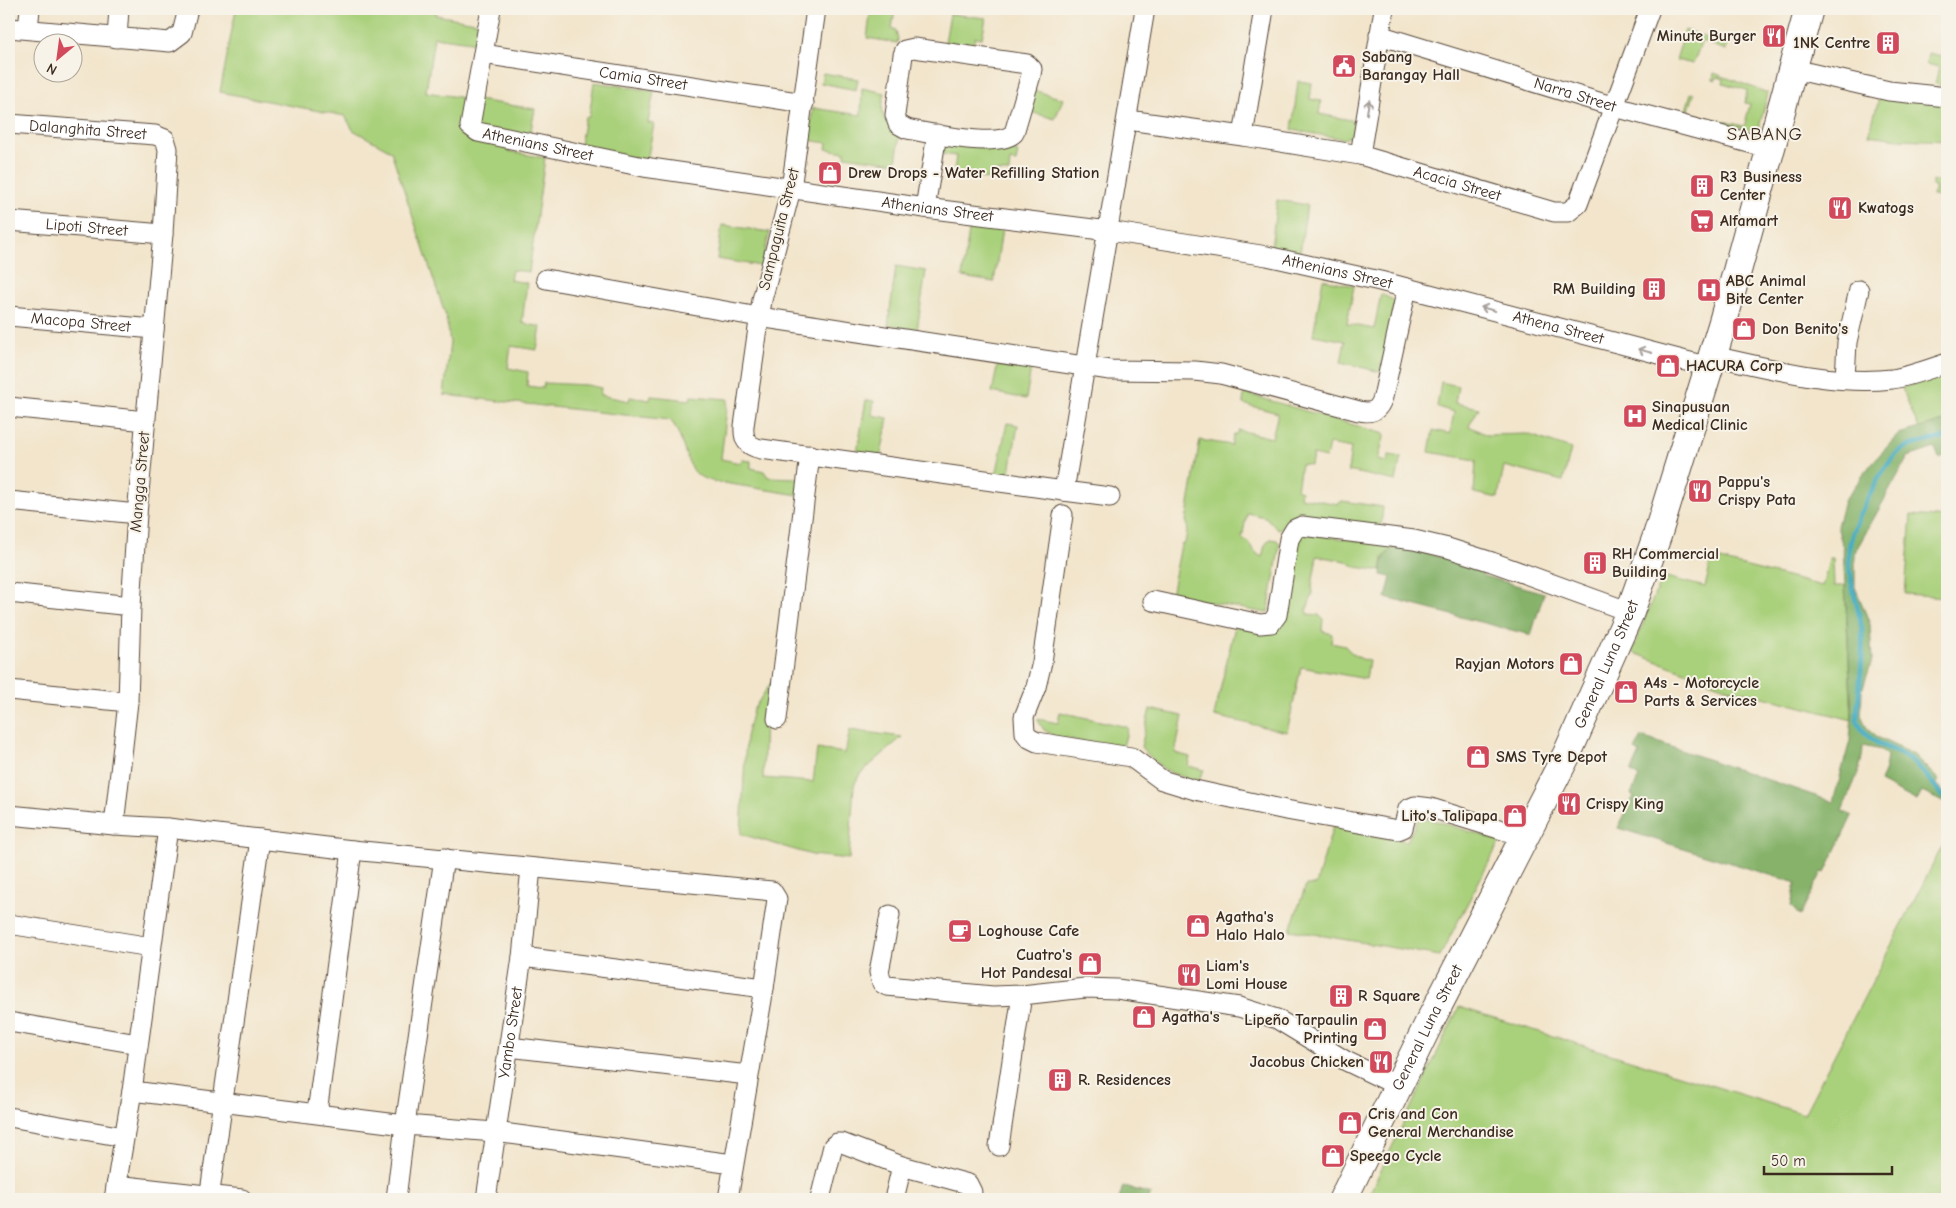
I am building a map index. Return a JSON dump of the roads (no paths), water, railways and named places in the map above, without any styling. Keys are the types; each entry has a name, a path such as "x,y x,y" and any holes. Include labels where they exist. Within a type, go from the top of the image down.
{"main road":[{"name":"General Luna Street","path":"1343,1199 1588,710 1630,612 1657,536 1711,362 1810,9"}],"street":[{"path":"28,29 30,9"},
{"path":"117,38 119,9"},
{"path":"9,28 170,42 182,33 188,9"},
{"path":"483,54 491,9"},
{"name":"Sampaguita Street","path":"810,455 751,446 746,442 743,432 759,317 773,252 792,189 816,9"},
{"path":"1064,491 1128,120 1145,9"},
{"path":"1243,136 1264,9"},
{"path":"1360,155 1384,9"},
{"name":"Acacia Street","path":"1128,120 1360,155 1554,212 1568,212 1578,204 1650,9"},
{"name":"Narra Street","path":"1379,35 1615,107 1772,149"},
{"path":"914,48 1012,60 1025,62 1031,67 1032,72 1016,129 1011,136 993,141 938,134 908,129 898,124 895,118 905,50 914,48"},
{"name":"Camia Street","path":"483,54 804,103"},
{"name":"Athenians Street","path":"483,54 470,126 478,132 644,167 925,208 1109,231 1267,256 1344,272 1407,288"},
{"path":"1794,69 1889,91 1947,97"},
{"name":"Dalanghita Street","path":"9,124 155,135 165,140"},
{"path":"925,208 938,134"},
{"name":"Mangga Street","path":"114,825 128,702 131,606 137,514 163,234 168,149 165,140"},
{"name":"Lipoti Street","path":"9,221 163,234"},
{"path":"546,279 759,317 1110,370 1195,371 1221,374 1359,411 1371,412 1377,409 1383,397 1407,288"},
{"name":"Athena Street","path":"1407,288 1711,362 1845,379 1875,380 1901,378 1947,363"},
{"path":"1845,379 1847,342 1859,290"},
{"name":"Macopa Street","path":"9,316 154,329"},
{"path":"9,407 146,421"},
{"path":"777,719 810,455 1110,497"},
{"path":"9,501 137,514"},
{"path":"1063,515 1042,662 1036,688 1024,718 1023,727 1029,738 1036,742 1131,757 1166,782 1286,810 1398,830 1403,828 1408,809 1416,806 1431,808 1525,837"},
{"path":"1153,601 1260,624 1271,623 1276,615 1289,540 1295,529 1302,526 1414,540 1448,548 1630,612"},
{"path":"9,593 131,606"},
{"path":"9,690 128,702"},
{"path":"9,815 168,828 352,850 772,892 777,899 764,988 728,1199"},
{"path":"168,828 132,1091 115,1192 242,1199"},
{"path":"209,1197 260,839"},
{"path":"317,1113 352,850"},
{"path":"396,1199 404,1125 444,858"},
{"name":"Yambo Street","path":"486,1199 522,957 531,868"},
{"path":"890,915 879,972 882,982 887,986 994,996 1085,988 1117,989 1180,997 1253,1010 1277,1019 1346,1061 1398,1086"},
{"path":"9,924 151,947"},
{"path":"522,957 764,988"},
{"path":"999,1146 1022,995"},
{"path":"9,1022 138,1044"},
{"path":"509,1047 748,1075"},
{"path":"132,1091 404,1125 495,1132 733,1164"},
{"path":"9,1117 124,1137"},
{"path":"820,1199 833,1146 837,1143 842,1143 902,1166 968,1184 972,1192 970,1199"},
{"path":"894,1199 902,1166"}],"waterway":[{"path":"1947,437 1904,448 1893,458 1885,468 1863,508 1853,533 1849,553 1851,578 1862,633 1857,720 1868,736 1906,757 1919,767 1947,801"}],"place":[{"name":"Minute Burger","path":"1774,36"},
{"name":"1NK Centre","path":"1888,43"},
{"name":"Sabang Barangay Hall","path":"1344,66"},
{"name":"Drew Drops - Water Refilling Station","path":"830,173"},
{"name":"R3 Business Center","path":"1702,186"},
{"name":"Kwatogs","path":"1840,208"},
{"name":"Alfamart","path":"1702,221"},
{"name":"RM Building","path":"1654,289"},
{"name":"ABC Animal Bite Center","path":"1709,290"},
{"name":"Don Benito's","path":"1744,329"},
{"name":"HACURA Corp","path":"1668,366"},
{"name":"Sinapusuan Medical Clinic","path":"1635,416"},
{"name":"Pappu's Crispy Pata","path":"1700,491"},
{"name":"RH Commercial Building","path":"1595,563"},
{"name":"Rayjan Motors","path":"1571,664"},
{"name":"A4s - Motorcycle Parts & Services","path":"1626,692"},
{"name":"SMS Tyre Depot","path":"1478,757"},
{"name":"Crispy King","path":"1569,804"},
{"name":"Lito's Talipapa","path":"1515,816"},
{"name":"Agatha's Halo Halo","path":"1198,926"},
{"name":"Loghouse Cafe","path":"960,931"},
{"name":"Cuatro's Hot Pandesal","path":"1090,964"},
{"name":"Liam's Lomi House","path":"1189,975"},
{"name":"R Square","path":"1341,996"},
{"name":"Agatha's","path":"1144,1017"},
{"name":"Lipeño Tarpaulin Printing","path":"1375,1029"},
{"name":"Jacobus Chicken","path":"1381,1062"},
{"name":"R. Residences","path":"1060,1080"},
{"name":"Cris and Con General Merchandise","path":"1350,1123"},
{"name":"Speego Cycle","path":"1333,1156"}],"district":[{"name":"SABANG","path":"1765,134"}]}
